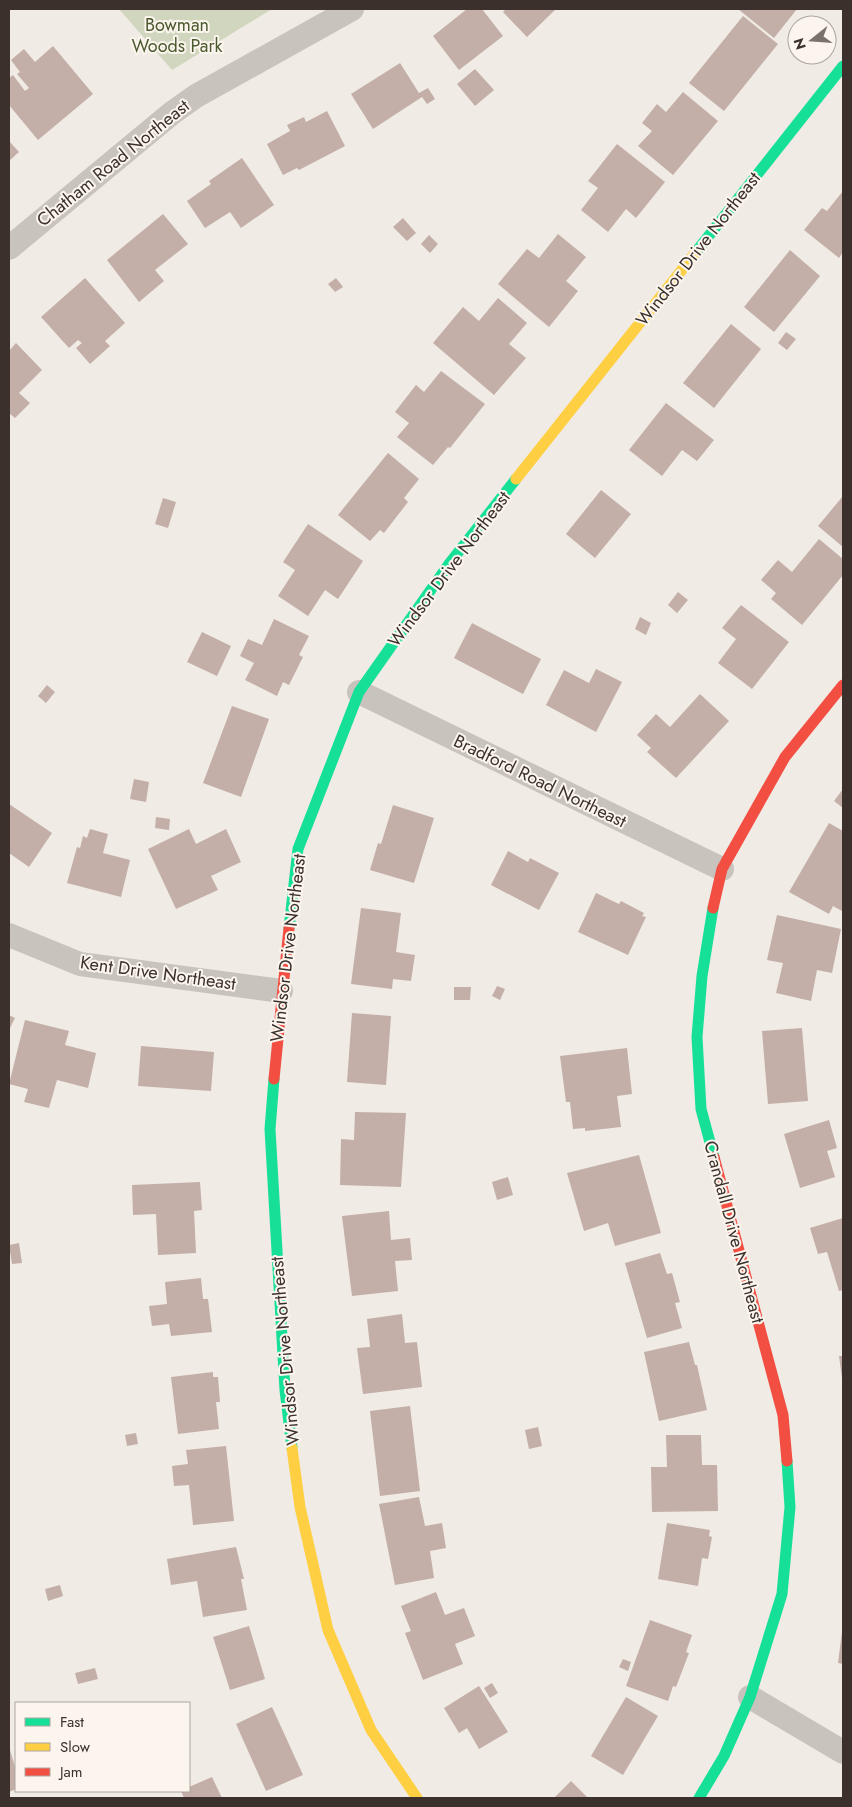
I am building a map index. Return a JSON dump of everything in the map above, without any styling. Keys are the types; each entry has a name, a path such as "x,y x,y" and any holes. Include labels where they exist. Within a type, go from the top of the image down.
{"street":[{"name":"Chatham Road Northeast","path":"9,248 172,112 196,96 352,9"},
{"name":"Windsor Drive Northeast","path":"417,1798 371,1730 328,1630 300,1507 286,1390 270,1129 281,991 298,849 359,692 449,564 843,66"},
{"name":"Crandall Drive Northeast","path":"699,1798 724,1756 750,1697 782,1594 790,1507 783,1415 701,1110 697,1037 702,976 710,922 722,869 785,757 843,685"},
{"name":"Bradford Road Northeast","path":"359,692 722,869"},
{"name":"Kent Drive Northeast","path":"9,935 80,964 281,991"},
{"path":"750,1697 843,1752"}],"green space":[{"name":"Bowman Woods Park","path":"119,9 272,9 172,70"}],"building":[{"path":"467,9 482,9 503,36 459,70 433,36"},
{"path":"506,9 556,9 527,37 503,12"},
{"path":"738,9 797,9 792,15 787,15 787,22 774,38"},
{"path":"743,16 778,44 724,111 689,83"},
{"path":"53,46 93,94 38,140 9,105 9,78 13,75 25,91 29,88 17,74 20,72 11,60 24,49 35,62"},
{"path":"400,63 419,93 428,88 435,99 427,104 422,97 373,129 351,94"},
{"path":"475,69 494,90 475,106 457,84"},
{"path":"683,92 718,121 673,175 638,146 652,131 642,123 657,104 666,112"},
{"path":"327,111 345,146 299,170 297,168 283,175 267,144 290,131 287,125 304,117 306,122"},
{"path":"9,141 19,152 9,161"},
{"path":"617,144 665,182 636,218 626,209 608,232 581,210 598,188 588,181"},
{"path":"242,158 274,205 241,228 230,212 205,228 187,201 211,184 209,181"},
{"path":"843,191 843,252 839,258 804,230 822,208 827,211"},
{"path":"163,214 188,244 155,270 164,281 139,302 107,260"},
{"path":"403,218 416,233 407,241 393,227"},
{"path":"558,234 586,257 566,281 578,291 549,327 498,284 527,249 539,258"},
{"path":"429,235 438,244 430,253 421,244"},
{"path":"790,250 820,276 774,332 744,307"},
{"path":"85,278 125,323 105,341 110,346 90,364 76,348 82,343 78,340 69,348 41,317"},
{"path":"336,278 343,287 335,292 328,284"},
{"path":"498,298 527,323 509,344 526,358 494,395 433,343 463,307 479,321"},
{"path":"731,324 761,349 714,408 683,383"},
{"path":"786,332 796,339 787,350 778,343"},
{"path":"16,343 42,370 19,393 30,403 15,418 9,413 9,351"},
{"path":"441,371 485,404 450,448 448,447 433,465 397,437 409,423 395,412 416,385 424,392"},
{"path":"666,403 714,440 697,461 682,450 662,476 629,450"},
{"path":"388,453 419,479 404,498 408,502 384,533 380,530 370,541 338,515"},
{"path":"601,490 631,514 595,558 566,534"},
{"path":"843,496 843,547 818,526"},
{"path":"163,498 176,502 168,528 155,524"},
{"path":"308,524 363,561 338,599 325,590 308,616 278,596 295,570 283,562"},
{"path":"819,539 843,559 843,575 802,625 771,599 776,593 761,580 778,560 792,572"},
{"path":"678,592 688,600 677,613 668,605"},
{"path":"741,605 789,642 752,689 718,663 736,639 722,628"},
{"path":"640,617 651,623 646,635 635,629"},
{"path":"274,619 309,636 299,655 303,657 289,685 283,682 277,696 245,680 254,663 240,656 248,639 262,645"},
{"path":"472,623 541,659 523,694 454,658"},
{"path":"202,632 231,646 217,676 187,662"},
{"path":"596,669 622,682 596,732 546,705 564,670 589,683"},
{"path":"47,685 55,692 46,703 38,696"},
{"path":"700,694 729,721 676,778 647,752 651,748 637,735 656,714 670,727"},
{"path":"232,706 269,719 241,797 203,783"},
{"path":"134,779 149,782 146,802 130,799"},
{"path":"843,789 843,808 834,801"},
{"path":"9,804 52,833 29,867 9,853"},
{"path":"393,805 434,818 414,883 370,870 378,843 381,844"},
{"path":"156,817 170,819 169,830 155,828"},
{"path":"829,823 843,831 843,909 842,911 833,906 829,914 789,892"},
{"path":"90,829 108,834 103,853 130,860 121,897 67,883 77,847 80,848 83,836 87,838"},
{"path":"189,829 196,844 226,829 241,862 211,876 218,890 176,909 148,849"},
{"path":"508,851 528,862 530,858 559,873 539,910 491,885"},
{"path":"596,893 619,904 621,901 644,913 642,916 646,917 628,955 578,932"},
{"path":"361,908 401,913 396,952 415,955 411,981 393,979 392,989 351,984"},
{"path":"777,915 841,929 832,973 817,970 811,1001 776,993 783,963 767,960"},
{"path":"497,986 505,989 500,1000 492,996"},
{"path":"454,987 471,987 470,1000 454,1000"},
{"path":"352,1013 391,1016 386,1085 347,1082"},
{"path":"9,1015 15,1018 9,1030"},
{"path":"25,1020 69,1031 65,1045 96,1053 88,1088 57,1080 49,1108 24,1102 28,1089 9,1084"},
{"path":"802,1028 808,1101 768,1104 762,1031"},
{"path":"141,1046 214,1052 211,1091 138,1086"},
{"path":"627,1048 632,1094 617,1096 621,1127 585,1131 585,1128 573,1129 570,1102 566,1102 560,1056"},
{"path":"355,1112 406,1113 401,1187 340,1185 341,1139 354,1140"},
{"path":"829,1120 837,1148 827,1151 835,1177 800,1188 784,1134"},
{"path":"639,1155 661,1233 615,1246 608,1223 584,1231 567,1173"},
{"path":"508,1177 513,1195 497,1200 492,1182"},
{"path":"200,1182 202,1210 194,1211 196,1253 158,1255 156,1214 133,1215 132,1185"},
{"path":"389,1211 391,1240 410,1238 412,1260 395,1261 398,1291 352,1296 342,1216"},
{"path":"843,1218 843,1290 839,1291 827,1252 818,1254 810,1228"},
{"path":"19,1243 22,1263 12,1264 9,1245"},
{"path":"660,1253 667,1274 672,1273 680,1302 675,1303 682,1328 647,1338 625,1263"},
{"path":"201,1278 203,1299 208,1299 212,1332 171,1336 169,1324 152,1326 149,1306 167,1304 165,1282"},
{"path":"402,1314 405,1343 417,1342 422,1387 363,1394 357,1348 370,1347 367,1319"},
{"path":"689,1342 695,1365 697,1365 707,1410 659,1421 644,1352"},
{"path":"839,1356 843,1356 843,1378 842,1378"},
{"path":"213,1372 213,1377 218,1377 220,1402 216,1402 219,1429 178,1434 171,1377"},
{"path":"410,1406 420,1491 380,1496 370,1411"},
{"path":"538,1427 542,1446 529,1449 525,1430"},
{"path":"136,1433 138,1444 127,1446 125,1435"},
{"path":"666,1435 701,1435 702,1465 717,1465 718,1511 652,1512 651,1467 667,1467"},
{"path":"226,1446 234,1521 193,1525 189,1485 174,1486 172,1466 188,1464 186,1450"},
{"path":"419,1497 425,1526 442,1523 446,1548 430,1551 434,1578 395,1585 379,1504"},
{"path":"667,1523 710,1530 709,1536 712,1537 708,1559 702,1558 698,1586 658,1579"},
{"path":"236,1547 244,1579 241,1579 247,1610 203,1617 197,1581 171,1585 167,1559"},
{"path":"60,1585 63,1596 48,1601 45,1589"},
{"path":"436,1592 445,1615 464,1608 475,1636 455,1644 463,1664 423,1680 405,1633 411,1631 401,1606"},
{"path":"650,1620 692,1635 686,1652 689,1653 676,1687 673,1686 668,1701 626,1686"},
{"path":"249,1626 265,1679 230,1690 213,1637"},
{"path":"843,1632 843,1664 838,1663"},
{"path":"623,1659 631,1662 628,1671 619,1667"},
{"path":"95,1668 98,1679 78,1684 75,1673"},
{"path":"492,1683 498,1693 490,1698 484,1688"},
{"path":"479,1686 508,1732 479,1749 467,1728 459,1733 444,1708"},
{"path":"626,1697 658,1716 623,1775 591,1756"},
{"path":"272,1707 303,1775 266,1791 236,1724"},
{"path":"9,1747 15,1767 15,1789 9,1792"},
{"path":"212,1777 222,1798 184,1798 181,1792 190,1792 190,1787"},
{"path":"571,1781 588,1798 554,1798"}],"traffic: fast":[{"path":"696,252 843,66"},
{"path":"289,928 298,849 359,692 449,564 516,479"},
{"path":"713,908 702,976 697,1037 701,1109 714,1157"},
{"path":"274,1079 270,1129 285,1390 292,1448"},
{"path":"699,1798 724,1756 750,1697 782,1594 790,1507 787,1461"}],"traffic: slow":[{"path":"516,479 696,252"},
{"path":"292,1448 300,1507 328,1630 371,1730 417,1798"}],"traffic: jam":[{"path":"713,908 722,869 785,757 843,685"},
{"path":"274,1079 289,928"},
{"path":"714,1157 783,1415 787,1461"}]}
